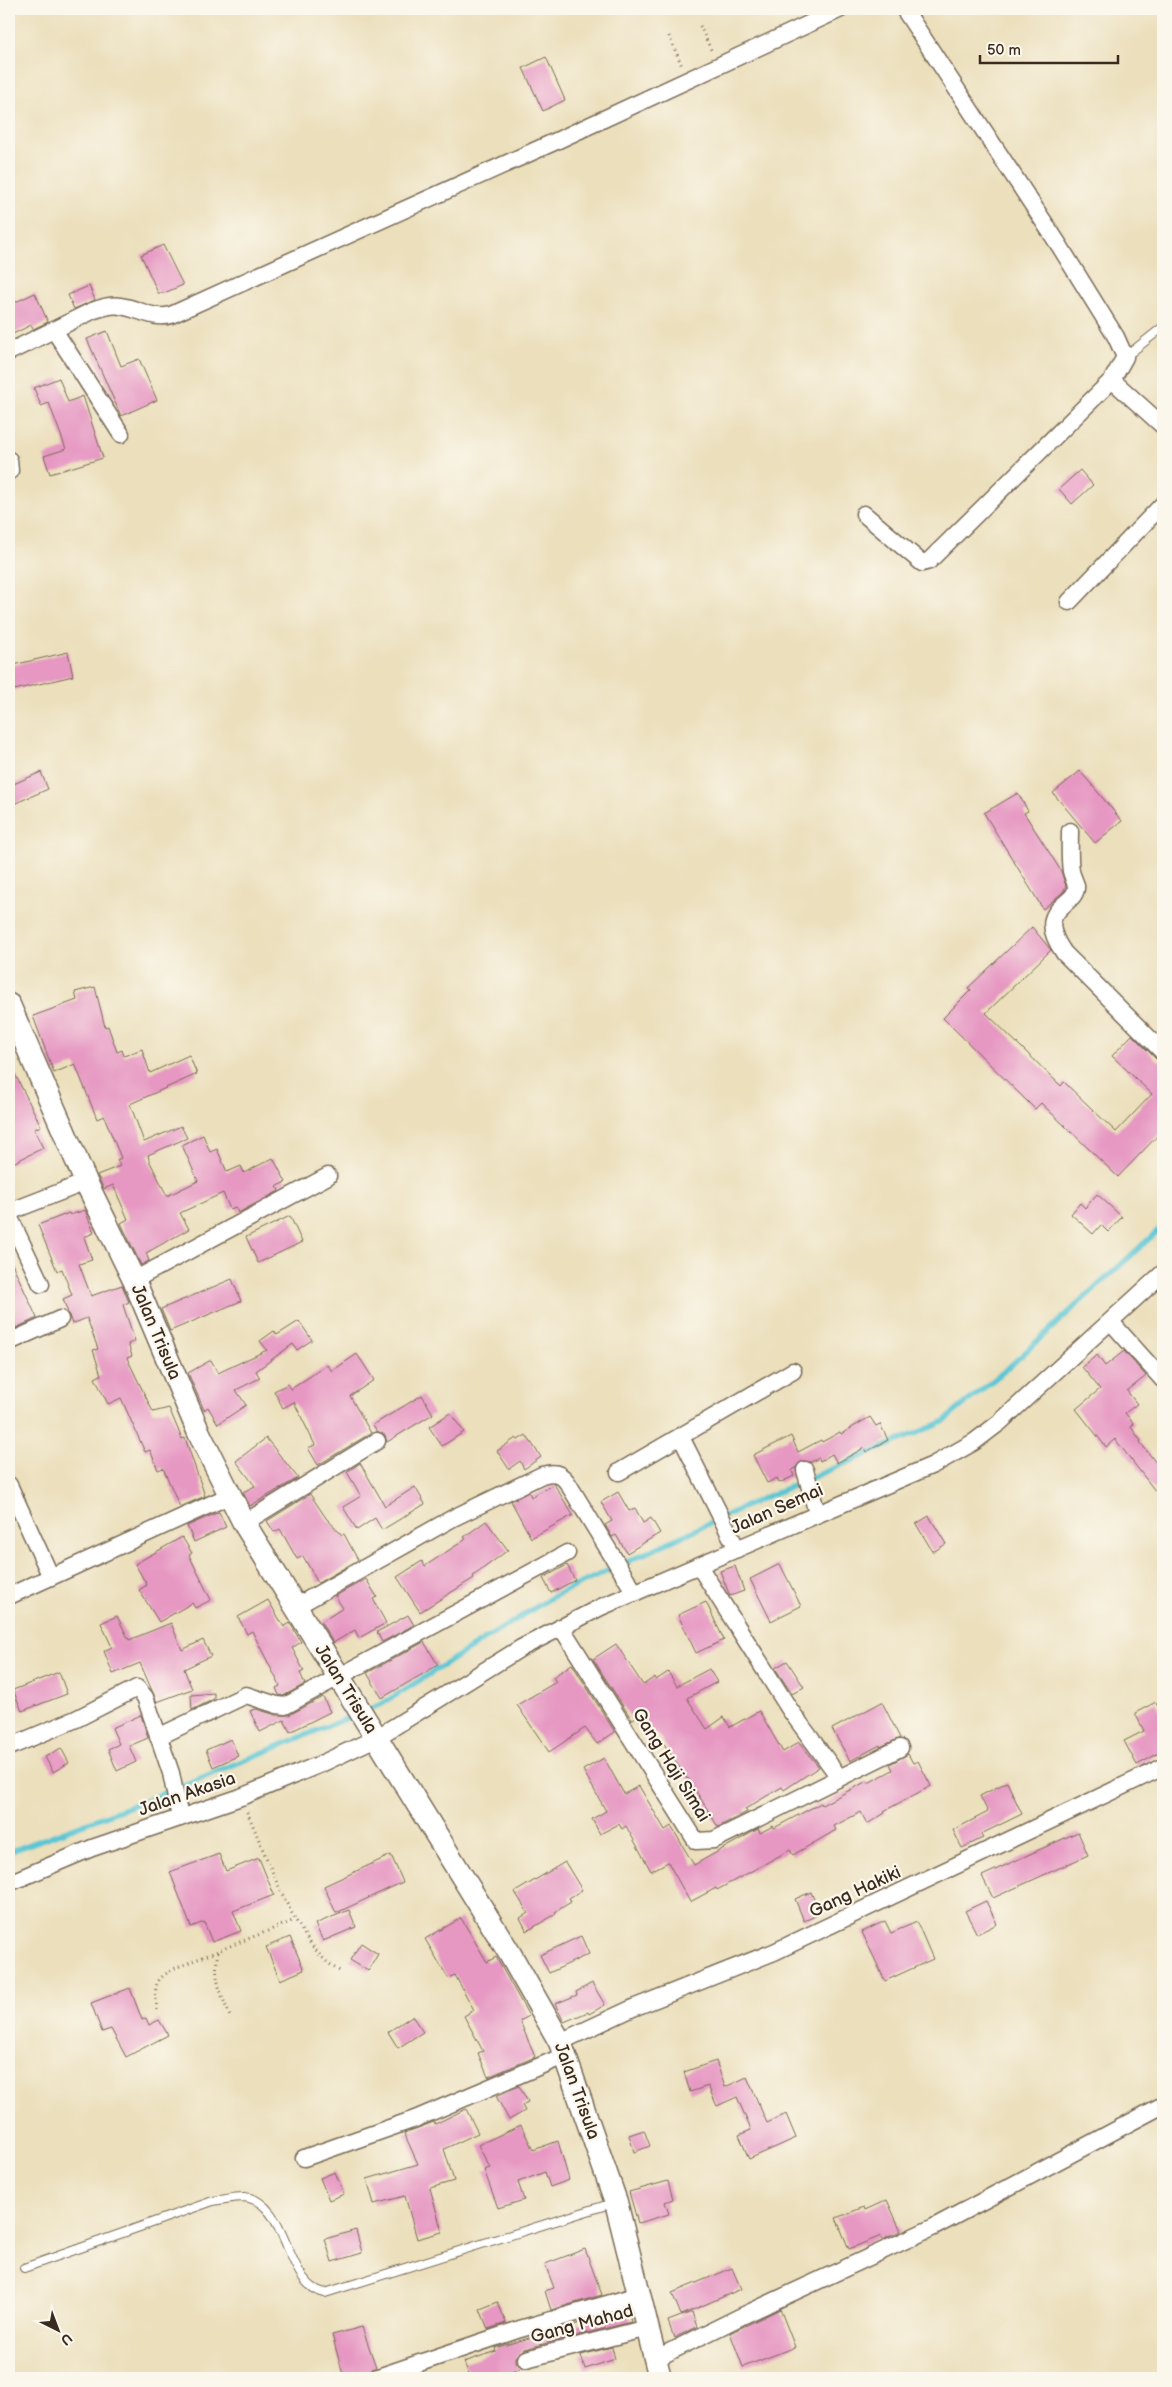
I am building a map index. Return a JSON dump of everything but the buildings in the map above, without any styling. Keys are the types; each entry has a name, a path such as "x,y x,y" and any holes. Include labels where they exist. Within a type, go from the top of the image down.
{"street":[{"path":"9,352 92,311 112,306 119,305 159,317 171,315 841,9"},
{"path":"864,514 922,562 930,560 1112,380 1125,357 1116,337 1059,245 904,9"},
{"path":"54,330 121,434"},
{"path":"1112,380 1163,426"},
{"path":"1069,602 1163,504"},
{"path":"1070,831 1071,869 1076,886 1074,892 1057,911 1052,920 1053,938 1064,953 1163,1052"},
{"name":"Jalan Trisula","path":"9,1004 86,1182 134,1280 198,1433 244,1523 510,1954 563,2048 616,2202 658,2368"},
{"path":"134,1280 328,1176"},
{"path":"9,1212 86,1182"},
{"path":"9,1216 41,1284"},
{"name":"Jalan Semai","path":"374,1734 521,1648 632,1587 699,1566 737,1549 815,1508 933,1465 974,1442 1034,1393 1163,1273"},
{"path":"9,1342 60,1319"},
{"path":"1112,1322 1163,1380"},
{"path":"619,1472 793,1371"},
{"path":"681,1437 737,1549"},
{"path":"244,1523 377,1441"},
{"path":"805,1470 815,1508"},
{"path":"295,1607 453,1518 542,1475 553,1472 560,1474 567,1482 632,1587"},
{"path":"9,1485 51,1577"},
{"path":"9,1596 231,1495"},
{"path":"158,1737 246,1695 277,1706 285,1706 567,1553"},
{"path":"699,1566 790,1710 839,1777"},
{"name":"Gang Haji Simai","path":"561,1627 696,1841 714,1840 900,1748"},
{"path":"9,1747 76,1719 137,1688 145,1697 173,1783 180,1816"},
{"name":"Jalan Akasia","path":"9,1883 92,1848 180,1816 241,1797 374,1734"},
{"name":"Gang Hakiki","path":"304,2158 415,2119 563,2048 633,2008 774,1952 1163,1767"},
{"path":"658,2368 751,2312 934,2227 1163,2105"},
{"path":"375,2378 520,2329 639,2296"},
{"name":"Gang Mahad","path":"526,2360 648,2328"}],"lane":[{"path":"1125,357 1163,327"},
{"path":"24,2268 213,2201 244,2197 261,2205 274,2219 304,2278 317,2292 325,2293 616,2202"}],"path":[{"path":"700,26 718,66"},
{"path":"669,36 688,80"},
{"path":"241,1797 295,1920 314,1951 331,1967 340,1971"},
{"path":"157,2010 155,1986 160,1977 173,1969 295,1920"},
{"path":"218,1951 215,1968 217,1981 231,2019"}],"waterway":[{"path":"366,1710 382,1704 552,1597 761,1499 943,1422 1009,1367 1163,1226"},
{"path":"9,1852 147,1800 355,1715"}]}
